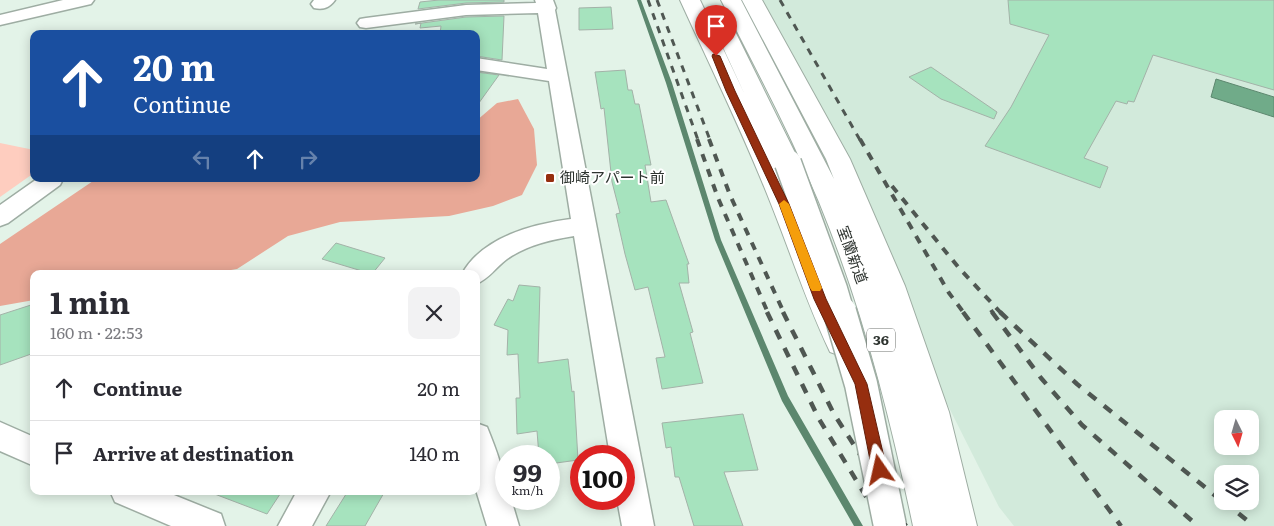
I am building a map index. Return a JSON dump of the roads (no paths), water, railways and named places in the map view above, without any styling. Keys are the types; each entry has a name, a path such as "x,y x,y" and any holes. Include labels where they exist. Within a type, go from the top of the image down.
{"highway":[{"path":"690,0 784,204 820,299 861,384"},
{"name":"室蘭新道","path":"710,0 813,161 832,281 861,384 890,526"},
{"name":"室蘭新道","path":"731,0 813,161 844,232 876,323 915,452 931,526"},
{"path":"752,0 813,161 891,286 933,412 959,526"}],"street":[{"path":"0,20 85,0"},
{"path":"366,23 466,10 546,3 638,526"},
{"path":"480,65 558,77"},
{"path":"0,218 48,182"},
{"path":"479,270 493,255 520,239 553,230 585,226"},
{"path":"0,436 30,450"},
{"path":"480,450 503,526"},
{"path":"135,495 209,526"},
{"path":"294,526 313,495"}],"waterway":[{"path":"639,0 669,83 718,240 785,398 859,526"}],"railway":[{"path":"648,0 698,140"},
{"path":"657,0 710,140"},
{"path":"780,0 860,140"},
{"path":"697,139 718,198 768,313"},
{"path":"709,139 730,195 784,313"},
{"path":"860,139 949,293 964,313"},
{"path":"892,186 959,268 1001,312"},
{"path":"767,312 819,419 884,526"},
{"path":"783,312 834,414 906,526"},
{"path":"963,312 1121,526"},
{"path":"992,312 1041,378 1082,425 1198,526"},
{"path":"1001,312 1077,384 1214,495"},
{"path":"1234,510 1254,526"}],"place":[{"name":"御崎アパート前","path":"550,178"}]}
